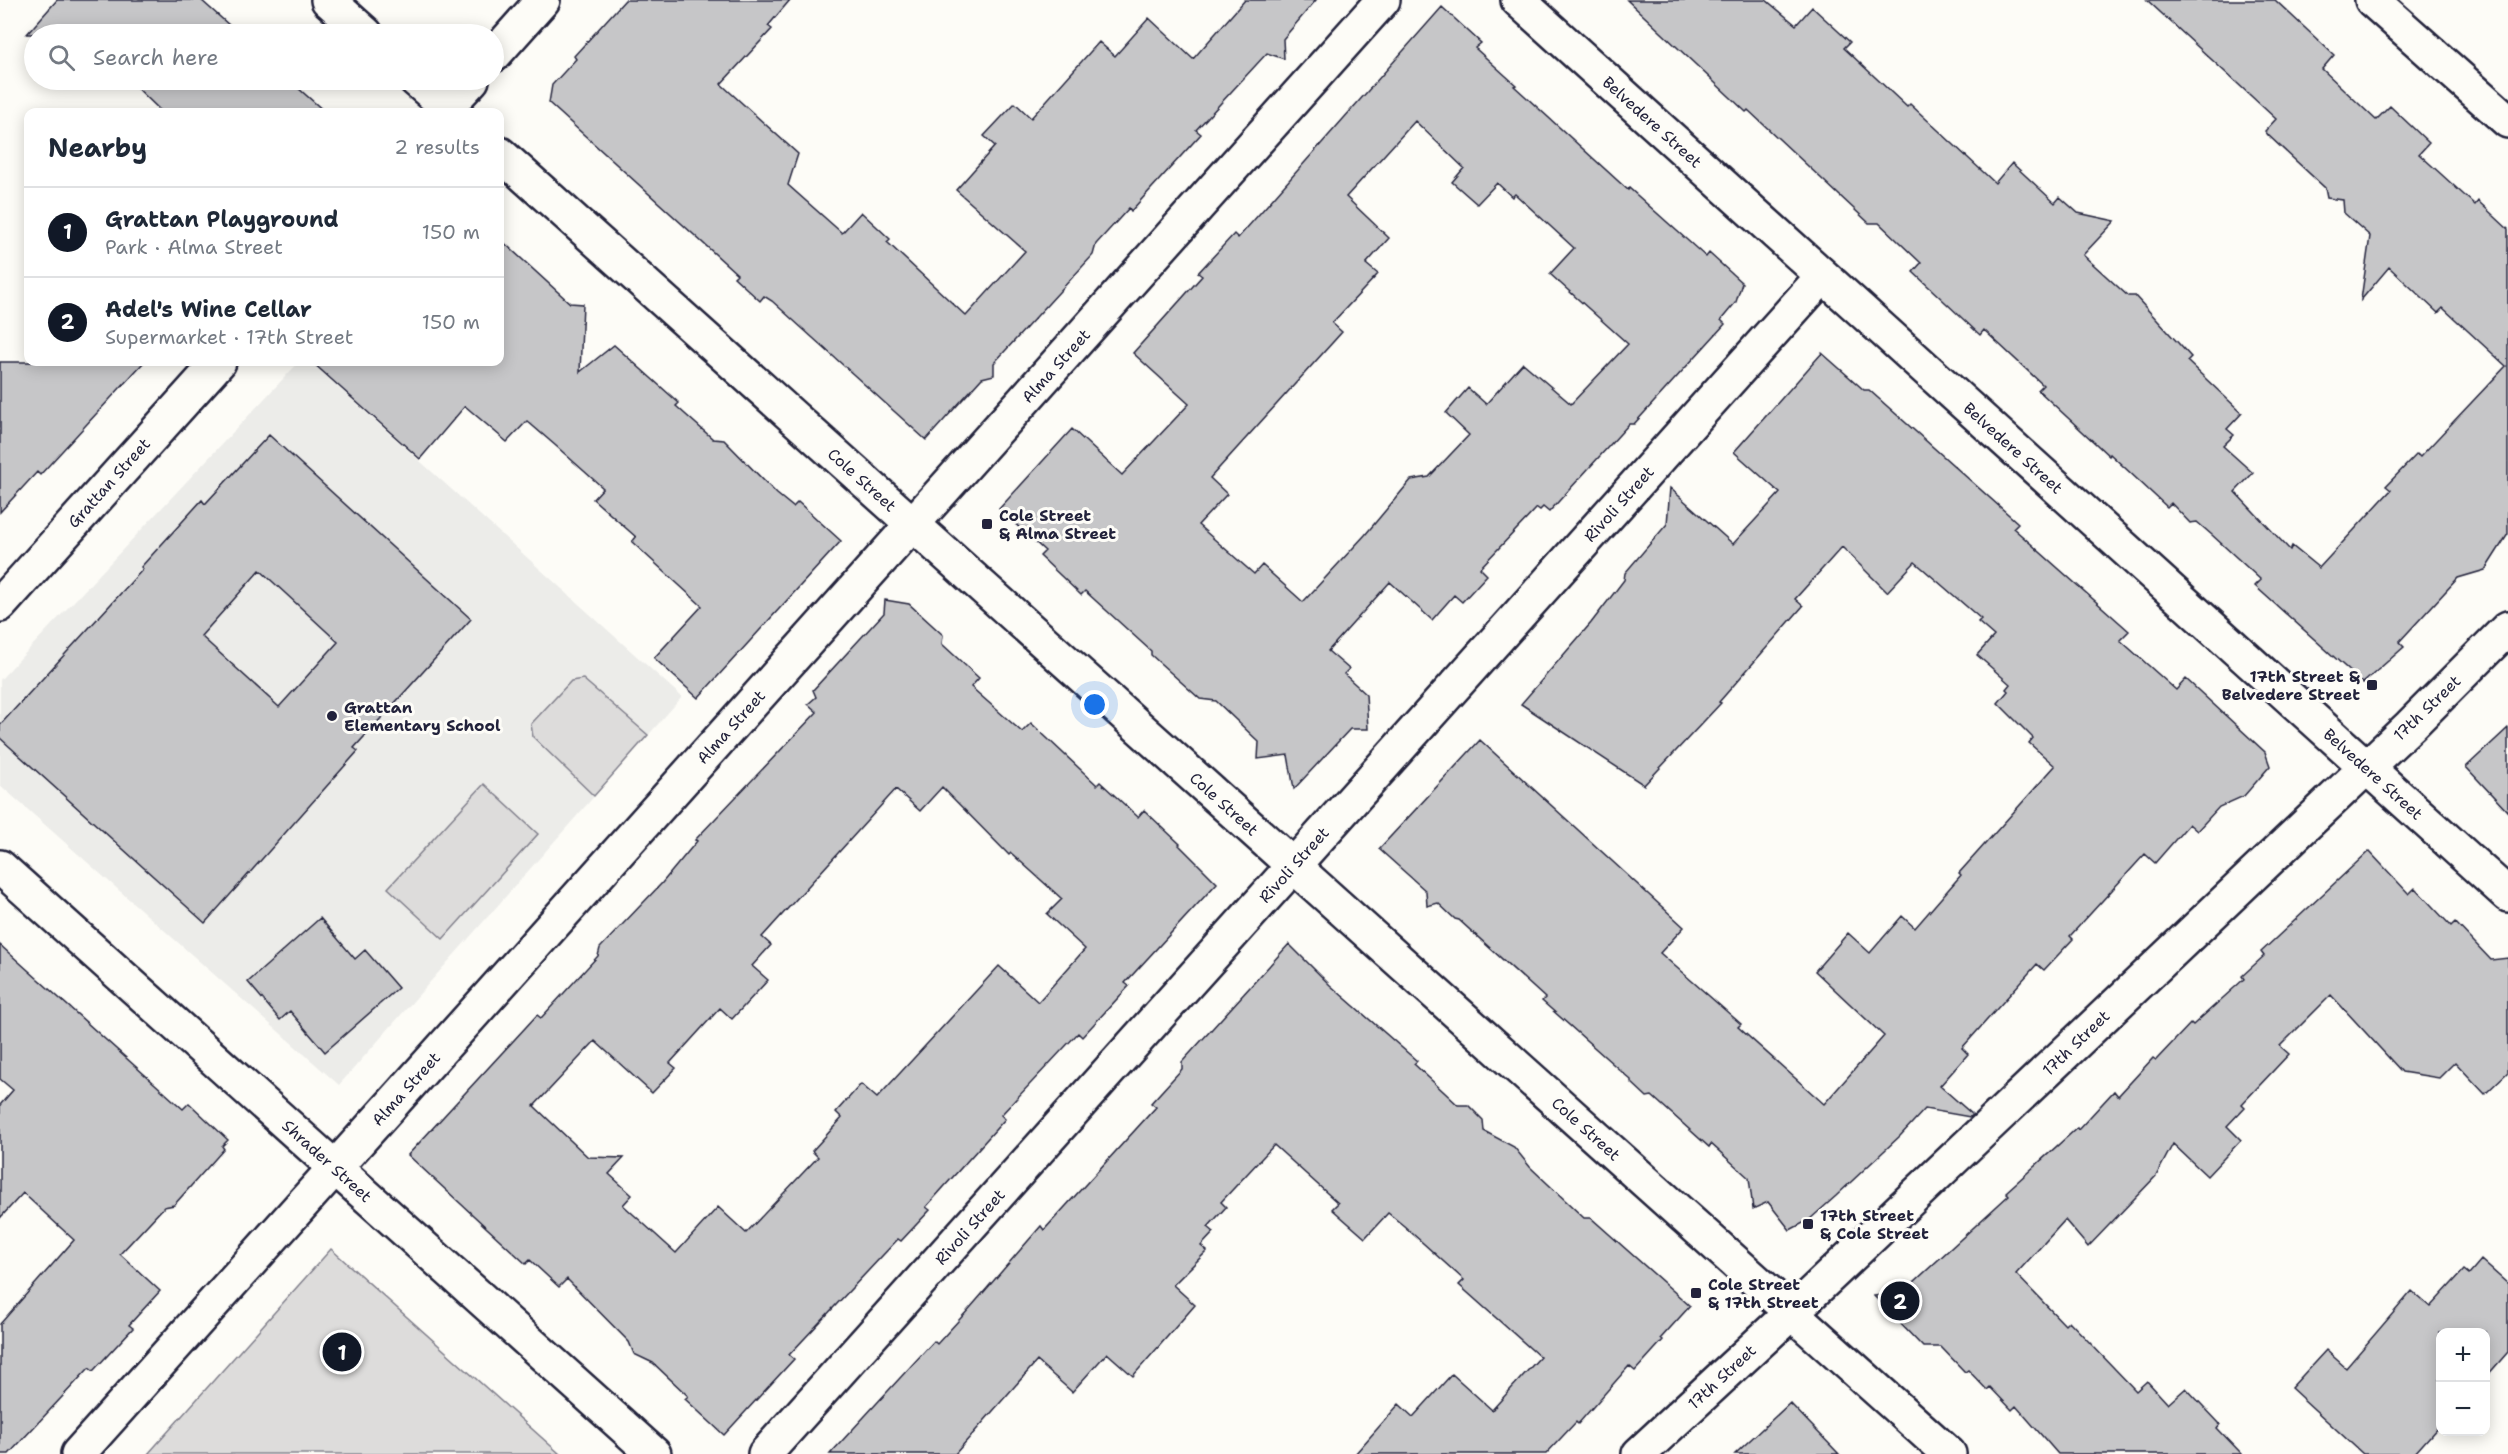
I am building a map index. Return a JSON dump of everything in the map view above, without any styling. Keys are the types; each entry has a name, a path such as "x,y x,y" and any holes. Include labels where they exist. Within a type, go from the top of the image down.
{"street":[{"path":"327,0 355,24"},
{"path":"504,44 543,0"},
{"name":"Alma Street","path":"78,1454 1383,0"},
{"name":"Belvedere Street","path":"1518,0 2508,895"},
{"path":"2372,0 2508,121"},
{"path":"426,90 444,108"},
{"path":"449,108 464,90"},
{"name":"Cole Street","path":"504,158 1948,1454"},
{"name":"Rivoli Street","path":"765,1454 1823,276"},
{"name":"Grattan Street","path":"0,605 215,366"},
{"name":"17th Street","path":"1639,1454 1791,1313 2366,767 2508,628"},
{"name":"Shrader Street","path":"0,867 654,1454"}],"shaded area":[{"name":"Grattan Elementary School","path":"295,366 314,366 682,697 339,1085 0,785 0,680"},
{"path":"583,679 648,735 594,796 533,737 531,724 571,681"},
{"path":"484,784 538,834 443,939 388,888"},
{"path":"331,1249 560,1454 148,1454"}],"building":[{"path":"57,0 201,0 228,24 36,24"},
{"path":"625,0 790,0 768,26 772,29 721,84 798,154 788,185 842,233 861,212 890,239 887,242 966,316 1025,251 956,190 995,146 984,136 1015,103 1031,118 1099,42 1115,56 1149,18 1193,59 1245,0 1316,0 1283,39 1284,59 1267,53 1196,130 1201,134 1131,211 1129,208 1096,244 1093,255 994,363 994,375 982,378 926,440 772,301 764,296 760,301 734,277 737,274 549,103 552,85 576,59 574,56"},
{"path":"1627,0 1766,0 1796,25 1812,7 1850,42 1844,48 1907,107 1910,104 1995,183 2012,163 2055,203 2060,197 2078,213 2115,221 2083,255 2128,296 2135,296 2191,357 2187,361 2242,413 2227,429 2234,435 2223,446 2253,473 2235,492 2290,550 2292,546 2319,568 2391,490 2386,486 2417,454 2420,457 2506,366 2443,308 2438,313 2389,267 2361,300 2370,236 2344,213 2343,200 2327,198 2325,188 2268,135 2265,131 2276,119 2147,0 2275,0 2334,55 2322,69 2376,120 2390,106 2429,143 2419,154 2475,205 2478,201 2508,229 2508,534 2485,570 2458,578 2399,642 2404,647 2363,683 2255,586 2261,580 2212,535 2197,522 2190,523 2171,503 2167,507 2110,454 2109,456 2038,390 2043,385 1984,330 1980,335 1913,272 1921,263 1879,223 1869,223"},
{"path":"1442,7 1481,43 1475,48 1516,85 1514,86 1628,190 1629,188 1706,257 1709,253 1742,283 1736,302 1721,320 1725,324 1634,424 1629,424 1549,512 1543,507 1540,510 1537,508 1480,568 1487,575 1462,602 1454,595 1432,620 1390,582 1328,651 1349,669 1344,674 1366,694 1368,729 1350,729 1294,789 1288,755 1258,759 1259,742 1216,701 1200,699 1085,591 1081,595 1040,556 1045,551 999,509 1072,429 1122,475 1189,404 1133,353 1202,276 1198,273 1234,234 1238,238","holes":["1415,121 1464,168 1452,182 1477,204 1497,183 1512,197 1515,194 1574,248 1550,274 1628,344 1571,404 1523,363 1486,404 1468,388 1446,413 1469,435 1429,477 1411,480 1365,535 1303,602 1262,565 1254,574 1198,525 1227,494 1210,478 1342,332 1332,323 1378,274 1366,264 1389,238 1346,197"]},
{"path":"139,90 300,90 320,108 158,108"},
{"path":"504,243 570,303 583,304 580,372 614,345 679,403 676,406 713,439 724,440 777,494 793,507 798,502 841,541 698,698 654,658 702,606 632,542 636,537 593,499 603,488 527,421 507,442 465,406 420,459 316,366 504,366"},
{"path":"1822,353 1864,390 1869,390 2018,523 2013,528 2129,631 2120,640 2176,690 2186,679 2265,752 2270,766 2244,796 2219,807 2197,831 2189,824 2155,863 2145,854 2070,936 2073,939 2044,970 2037,964 1962,1048 1968,1054 1940,1086 1973,1115 1970,1117 1925,1109 1900,1136 1836,1196 1809,1220 1790,1230 1768,1202 1753,1209 1749,1178 1711,1144 1709,1147 1652,1096 1647,1097 1542,1001 1545,998 1459,920 1438,903 1427,906 1426,891 1379,849 1480,740 1684,927 1660,953 1741,1024 1738,1027 1824,1104 1884,1036 1815,971 1848,933 1870,953 1902,916 1915,928 1961,875 1959,873 2055,766 2029,743 2033,738 1998,703 2008,691 2006,689 2010,684 1977,655 1994,636 1978,622 1981,619 1915,562 1887,592 1842,547 1795,599 1803,606 1719,702 1721,703 1644,785 1521,704 1591,623 1624,580 1625,573 1667,524 1670,488 1733,544 1780,493 1734,452"},
{"path":"0,362 24,362 24,366 140,366 40,475 37,472 0,512"},
{"path":"269,435 471,619 354,748 358,751 205,923 0,738 0,725 143,569 141,567 202,500 205,504","holes":["260,570 338,642 279,707 201,636"]},
{"path":"885,600 909,604 943,635 942,644 979,678 971,687 1022,732 1031,723 1097,785 1100,782 1138,817 1144,810 1217,883 1125,983 1129,986 1082,1037 1078,1033 1001,1115 1005,1119 926,1207 930,1210 901,1241 898,1239 789,1355 794,1359 724,1435 685,1399 688,1396 653,1363 634,1354 629,1342 567,1279 559,1287 530,1260 526,1264 408,1155 537,1015 541,1018 598,956 600,948 662,883 697,841 695,840 817,712 808,704 816,697 813,690 884,613","holes":["942,787 1009,855 1011,853 1062,899 1047,914 1085,949 1038,1002 999,966 877,1098 861,1084 836,1112 842,1118 812,1151 818,1157 746,1233 718,1207 676,1253 623,1205 632,1195 609,1174 624,1158 588,1157 534,1106 595,1041 652,1093 676,1068 670,1063 720,1008 732,1019 768,980 752,966 771,945 762,937 896,789 920,811"]},
{"path":"2508,728 2508,812 2466,767"},
{"path":"2369,851 2409,894 2415,888 2451,926 2455,922 2491,960 2508,958 2508,1072 2485,1094 2455,1062 2439,1078 2402,1072 2331,995 2280,1046 2289,1054 2242,1104 2245,1107 2227,1126 2241,1140 2207,1176 2173,1144 2156,1176 2088,1247 2065,1220 2016,1274 2065,1325 2069,1321 2136,1391 2147,1381 2168,1404 2186,1388 2220,1424 2217,1428 2242,1454 2058,1454 2016,1406 2012,1410 1990,1387 1987,1390 1968,1370 1965,1372 1941,1347 1923,1347 1874,1296 1903,1292 2009,1195 2006,1192 2077,1128 2078,1130 2114,1091 2118,1096 2153,1058 2156,1060 2191,1023 2193,1025 2244,979 2242,976 2264,956 2261,952"},
{"path":"320,918 355,959 365,950 398,988 325,1052 290,1011 280,1020 248,982"},
{"path":"1289,944 1330,985 1417,1061 1414,1064 1458,1105 1468,1105 1483,1120 1484,1131 1514,1147 1530,1167 1584,1218 1591,1218 1690,1306 1661,1338 1663,1340 1635,1371 1629,1366 1578,1424 1576,1422 1546,1454 1355,1454 1399,1404 1413,1417 1452,1374 1492,1410 1540,1357 1459,1285 1464,1280 1388,1213 1365,1238 1332,1209 1338,1203 1274,1145 1221,1202 1226,1207 1208,1227 1214,1232 1201,1246 1207,1251 1173,1285 1195,1305 1133,1376 1107,1353 1072,1392 1037,1361 955,1454 830,1454 934,1341 937,1344 1041,1226 1044,1230 1156,1107 1151,1103 1182,1069 1182,1062"},
{"path":"0,945 183,1109 189,1103 228,1140 222,1146 224,1149 174,1205 164,1207 120,1254 160,1291 129,1325 133,1328 93,1371 89,1368 9,1454 0,1454 0,1324 74,1240 23,1193 0,1218 0,1105 13,1090 0,1079"},
{"path":"2481,1260 2508,1284 2508,1352 2490,1372 2490,1328 2436,1328 2436,1429 2414,1454 2363,1454 2291,1388 2326,1350 2346,1368 2412,1291 2430,1307 2464,1270 2469,1274"},
{"path":"1790,1403 1839,1454 1735,1454"}],"place":[{"name":"Cole Street & Alma Street","path":"987,524"},
{"name":"17th Street & Belvedere Street","path":"2372,685"},
{"name":"Grattan Elementary School","path":"332,716"},
{"name":"17th Street & Cole Street","path":"1808,1224"},
{"name":"Cole Street & 17th Street","path":"1696,1293"},
{"name":"Adel's Wine Cellar","path":"1900,1301"},
{"name":"Grattan Playground","path":"342,1352"}]}
